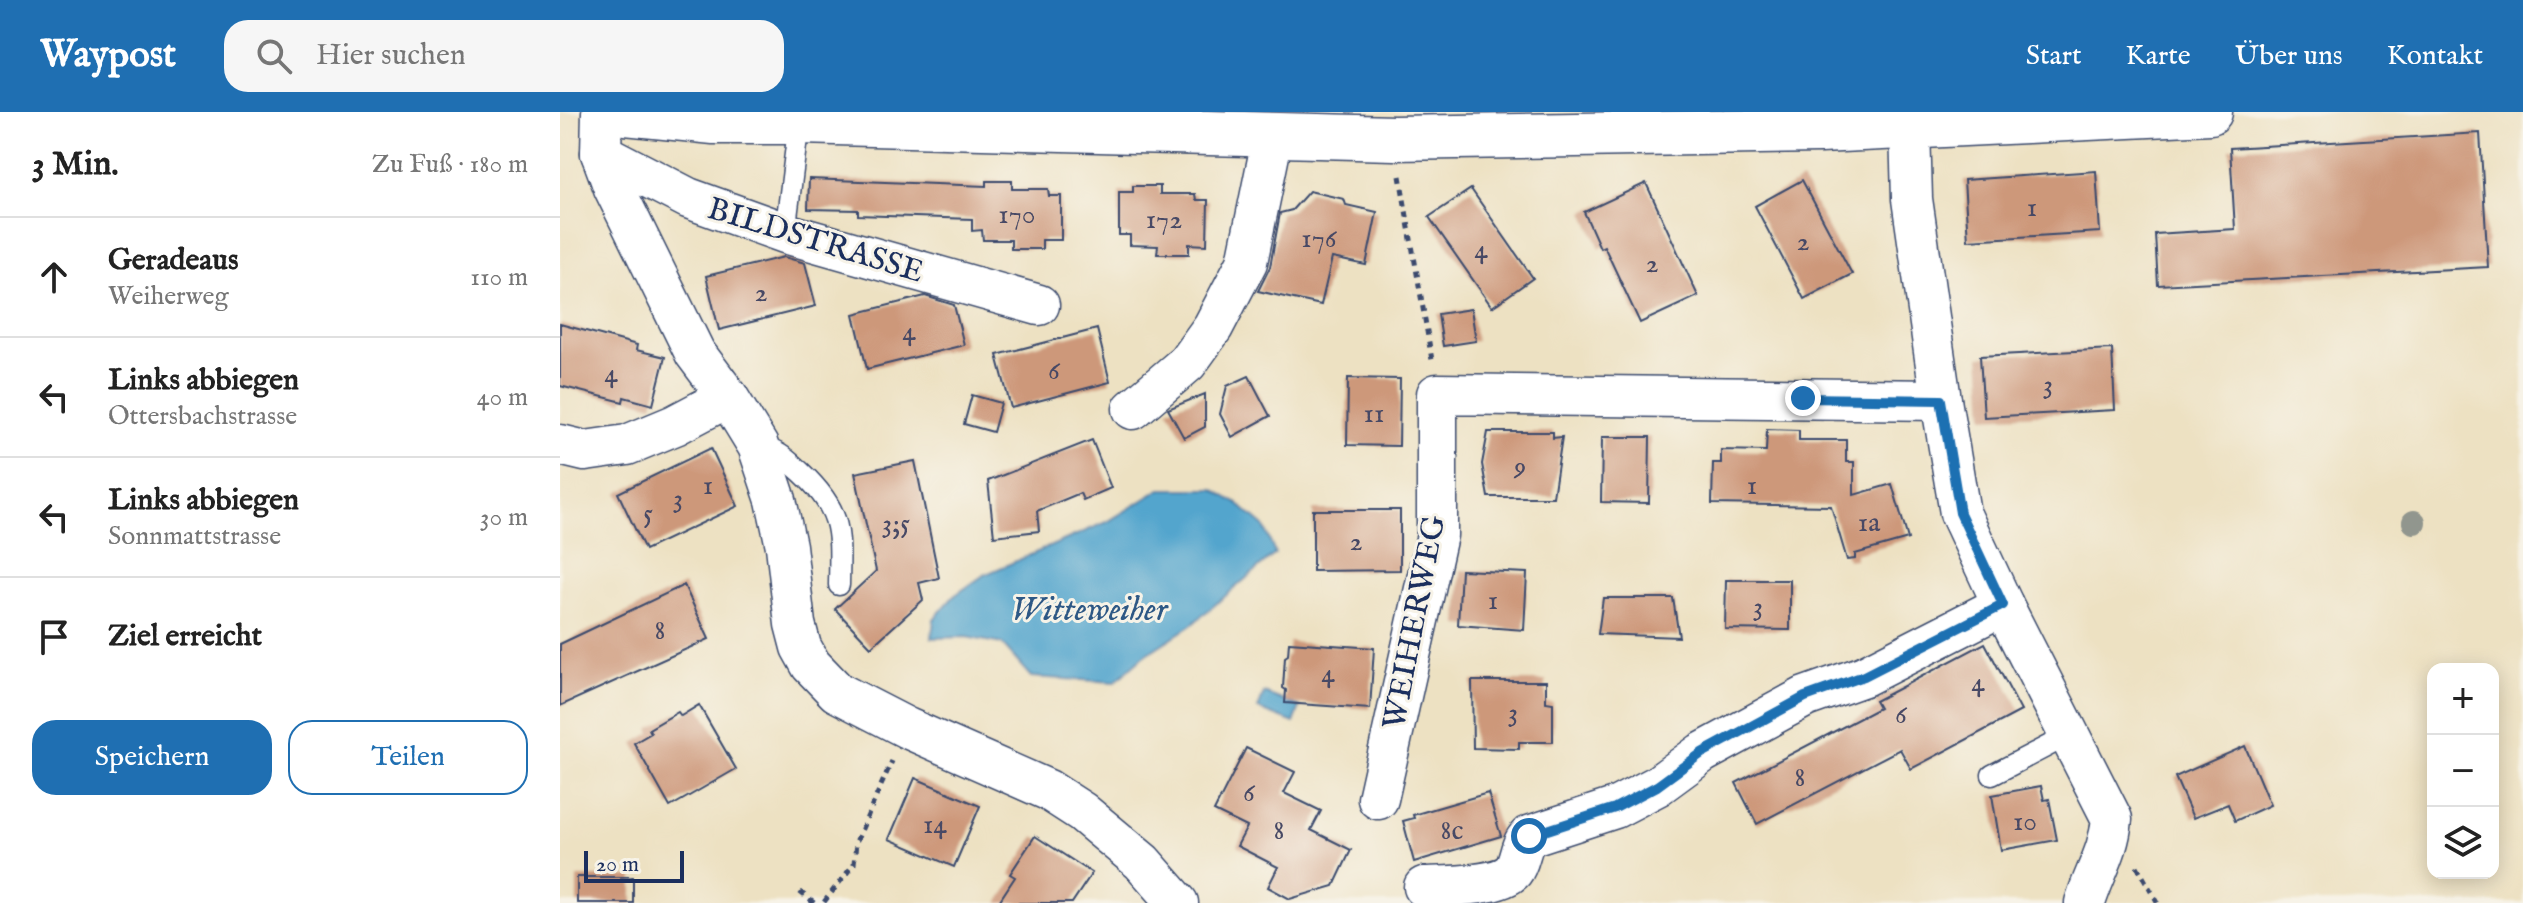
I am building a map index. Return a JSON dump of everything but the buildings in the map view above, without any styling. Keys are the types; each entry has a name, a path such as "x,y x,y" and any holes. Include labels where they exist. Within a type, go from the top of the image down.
{"main road":[{"path":"616,112 714,122 1394,138 1865,121 1910,128 2210,112"}],"street":[{"path":"602,112 601,153 614,188 695,353 728,397 758,446 776,500 786,546 795,624 801,647 816,671 837,692 907,728 1048,790 1082,812 1142,862 1178,903"},
{"path":"1910,128 1912,199 1960,513 2003,605 2112,819 2109,843 2085,903"},
{"path":"1133,409 1187,363 1213,327 1247,262 1273,135"},
{"name":"BILDSTRASSE","path":"601,153 688,198 785,233 1039,305"},
{"path":"1437,394 1941,400"},
{"name":"WEIHERWEG","path":"1378,799 1437,535 1437,394"},
{"path":"560,445 585,451 627,445 675,425 728,397"},
{"path":"1424,887 1492,881 1505,876 1512,872 1523,842 1529,836 1615,808 1657,786 1702,753 1805,697 1864,676 2003,605"}],"lane":[{"path":"785,233 799,122"},
{"path":"758,446 778,452 828,500 840,542 839,585"},
{"path":"1992,775 2069,735"}],"path":[{"path":"1400,175 1437,394"},
{"path":"824,903 854,864 856,842 889,768"},
{"path":"800,892 814,903"}],"water":[{"name":"Witteweiher","path":"1161,489 1213,489 1238,504 1264,526 1275,554 1190,626 1142,657 1115,682 1031,677 1002,644 966,637 932,638 934,619 954,596 984,575 1107,522"},
{"path":"1264,693 1300,707 1294,723 1258,709"}],"route":[{"path":"1529,836 1615,808 1657,786 1702,753 1805,697 1864,676 2003,605 1960,513 1941,400 1803,398"}]}
